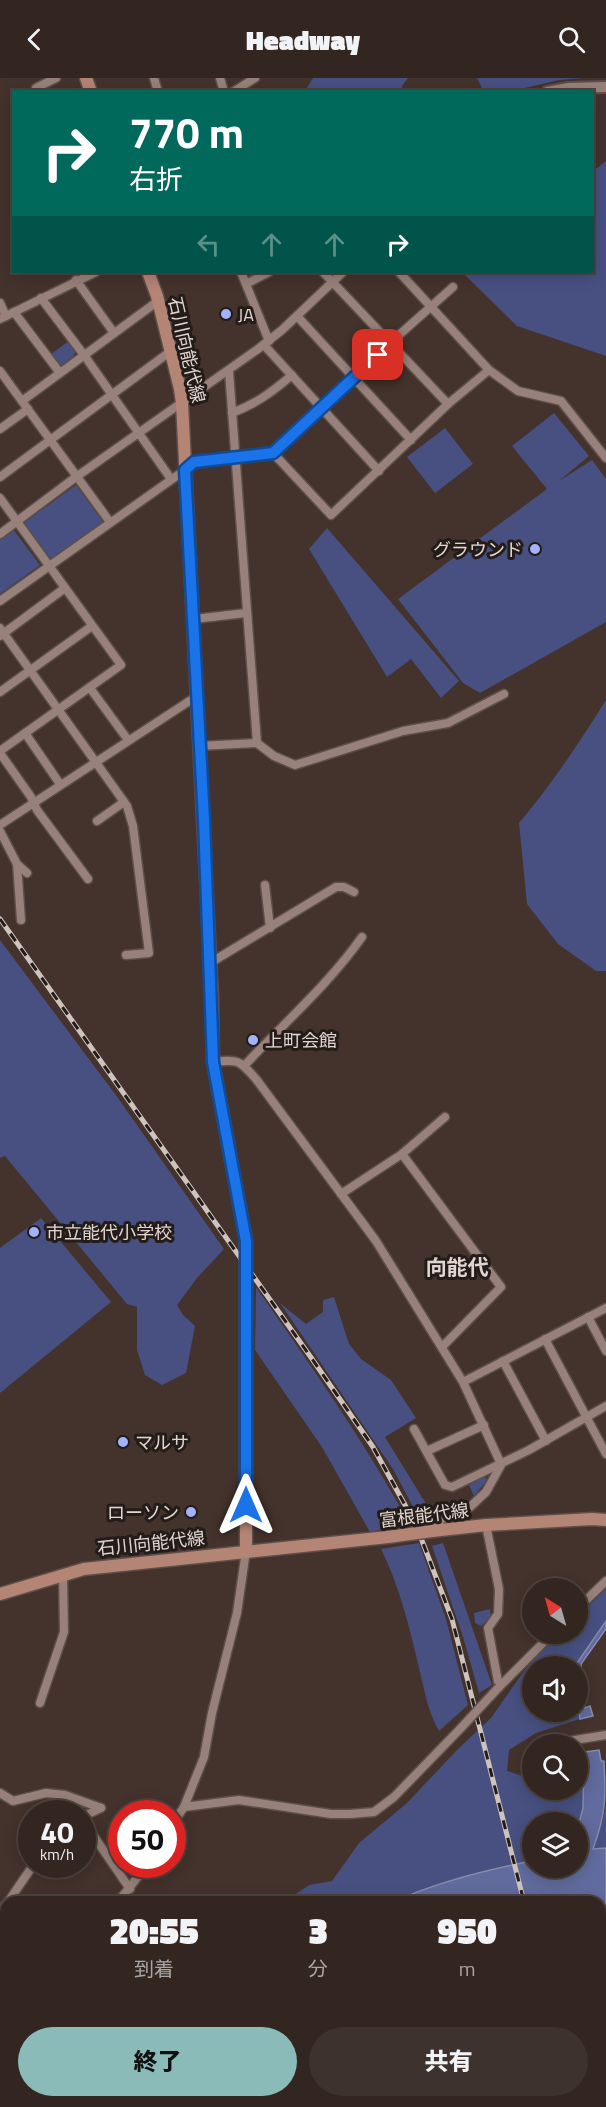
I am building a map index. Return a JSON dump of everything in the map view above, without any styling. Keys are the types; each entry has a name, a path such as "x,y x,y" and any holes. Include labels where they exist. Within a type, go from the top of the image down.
{"main road":[{"name":"石川向能代線","path":"0,1594 84,1569 246,1551 246,1241 213,1062 200,746 182,403 158,301 147,273"},
{"name":"富根能代線","path":"246,1551 388,1538 486,1525 606,1520"}],"street":[{"path":"37,90 36,88 56,78"},
{"path":"236,90 255,78"},
{"path":"558,90 606,87"},
{"path":"7,315 94,273"},
{"path":"241,273 266,343 379,471"},
{"path":"246,284 267,273"},
{"path":"324,273 448,404"},
{"path":"0,534 76,477 266,343 342,273"},
{"path":"400,273 489,370 518,391 561,401 606,458"},
{"path":"76,280 114,333"},
{"path":"0,601 194,462 273,453 453,287"},
{"path":"41,298 171,479"},
{"path":"22,401 158,301"},
{"path":"0,303 7,315 60,372"},
{"path":"297,316 411,440"},
{"path":"0,477 171,351"},
{"path":"273,453 331,515 448,404 489,370"},
{"path":"0,371 110,522"},
{"path":"229,371 257,743"},
{"path":"232,413 255,404 292,375"},
{"path":"0,429 28,409"},
{"path":"0,498 120,664 0,752 37,810 88,879"},
{"path":"65,588 1,632 31,669 124,802 133,826 149,953 126,955"},
{"path":"194,619 246,614"},
{"path":"0,692 92,626"},
{"path":"90,688 128,740"},
{"path":"200,746 257,743 274,756 295,765 403,731 448,723 504,694"},
{"path":"0,825 197,696"},
{"path":"25,732 60,784"},
{"path":"97,821 124,802"},
{"path":"0,831 17,864 27,873"},
{"path":"17,864 21,920"},
{"path":"265,885 270,928"},
{"path":"210,963 336,887 344,887 354,892"},
{"path":"244,1066 309,1001 346,960 362,937"},
{"path":"213,1062 235,1060 256,1079 376,1241 463,1382 501,1464"},
{"path":"341,1194 402,1154 445,1118"},
{"path":"402,1154 501,1287 442,1347"},
{"path":"463,1382 606,1308"},
{"path":"588,1317 606,1351"},
{"path":"545,1340 606,1454"},
{"path":"503,1361 546,1441"},
{"path":"414,1429 445,1485 452,1487 546,1441 606,1406"},
{"path":"427,1451 483,1425"},
{"path":"432,1531 441,1519 470,1508 486,1492 501,1464"},
{"path":"486,1525 499,1589 498,1614 488,1628 500,1688"},
{"path":"186,1802 204,1756 212,1713 237,1613 246,1551"},
{"path":"40,1703 64,1632 63,1574"},
{"path":"588,1598 606,1581"},
{"path":"186,1807 239,1800 331,1814 374,1812 394,1797 542,1644"},
{"path":"588,1738 606,1735"},
{"path":"0,1793 13,1801 46,1793 65,1795 78,1800"},
{"path":"96,1838 130,1889"},
{"path":"12,1896 24,1878"},
{"path":"124,1896 138,1878"}],"shaded area":[{"path":"313,78 408,78 402,90 306,90"},
{"path":"477,78 583,78 559,80 516,90 483,90"},
{"path":"606,161 606,356 517,326 463,273 594,273 594,170"},
{"path":"69,341 76,350 73,357 62,365 58,364 51,354"},
{"name":"グラウンド","path":"554,413 589,456 559,481 592,460 606,479 606,622 480,693 463,683 398,599 547,489 512,446"},
{"path":"445,428 473,464 435,493 407,457"},
{"path":"76,485 104,523 49,562 22,524"},
{"path":"327,528 459,681 441,698 411,659 387,677 309,549"},
{"path":"13,529 40,565 0,594 0,539"},
{"path":"606,700 606,971 596,971 558,944 527,904 519,823 565,763"},
{"path":"0,940 118,1098 224,1249 197,1278 177,1305 183,1315 195,1326 186,1373 162,1385 145,1375 137,1350 137,1307 127,1304 5,1156 0,1158"},
{"name":"市立能代小学校","path":"41,1218 111,1302 0,1393 0,1248"},
{"path":"256,1287 355,1433 409,1523 370,1532 322,1447 255,1350"},
{"path":"334,1297 349,1344 361,1359 391,1380 416,1418 385,1437 431,1512 420,1520 393,1469 280,1303 306,1324 323,1312 323,1300"},
{"path":"482,1476 488,1479 474,1496 468,1483"},
{"path":"419,1543 446,1619 468,1705 439,1731 426,1698 403,1605 381,1549"},
{"path":"443,1543 492,1685 479,1693 463,1637 432,1546"},
{"path":"606,1589 606,1623 585,1656 536,1656 549,1644 588,1644 588,1606"},
{"path":"490,1609 491,1617 481,1626 475,1623 474,1613"},
{"path":"606,1621 606,1629 587,1656 582,1656"},
{"path":"522,1674 522,1722 571,1722 534,1734 522,1734 522,1742 509,1750 507,1771 522,1776 522,1800 583,1800 582,1812 522,1812 522,1863 493,1869 406,1896 293,1896 309,1885 332,1881 359,1843 407,1803 491,1718"},
{"path":"590,1706 593,1716 588,1717 588,1707"},
{"path":"599,1750 601,1761 604,1761 605,1796 603,1815 593,1849 606,1848 606,1896 408,1896 461,1877 522,1863 522,1878 588,1878 588,1812 582,1812 583,1800 588,1800 588,1752"},
{"path":"606,1805 606,1848 593,1850 602,1823"}],"railway":[{"path":"0,919 373,1447 416,1525 452,1619 522,1896"}],"place":[{"name":"JA","path":"226,314"},
{"name":"グラウンド","path":"535,549"},
{"name":"上町会館","path":"253,1040"},
{"name":"市立能代小学校","path":"34,1232"},
{"name":"マルサ","path":"123,1442"},
{"name":"ローソン","path":"191,1512"}],"district":[{"name":"向能代","path":"457,1267"}],"route":[{"path":"246,1505 246,1241 213,1062 204,820 185,470 194,462 273,453 378,355"}]}
